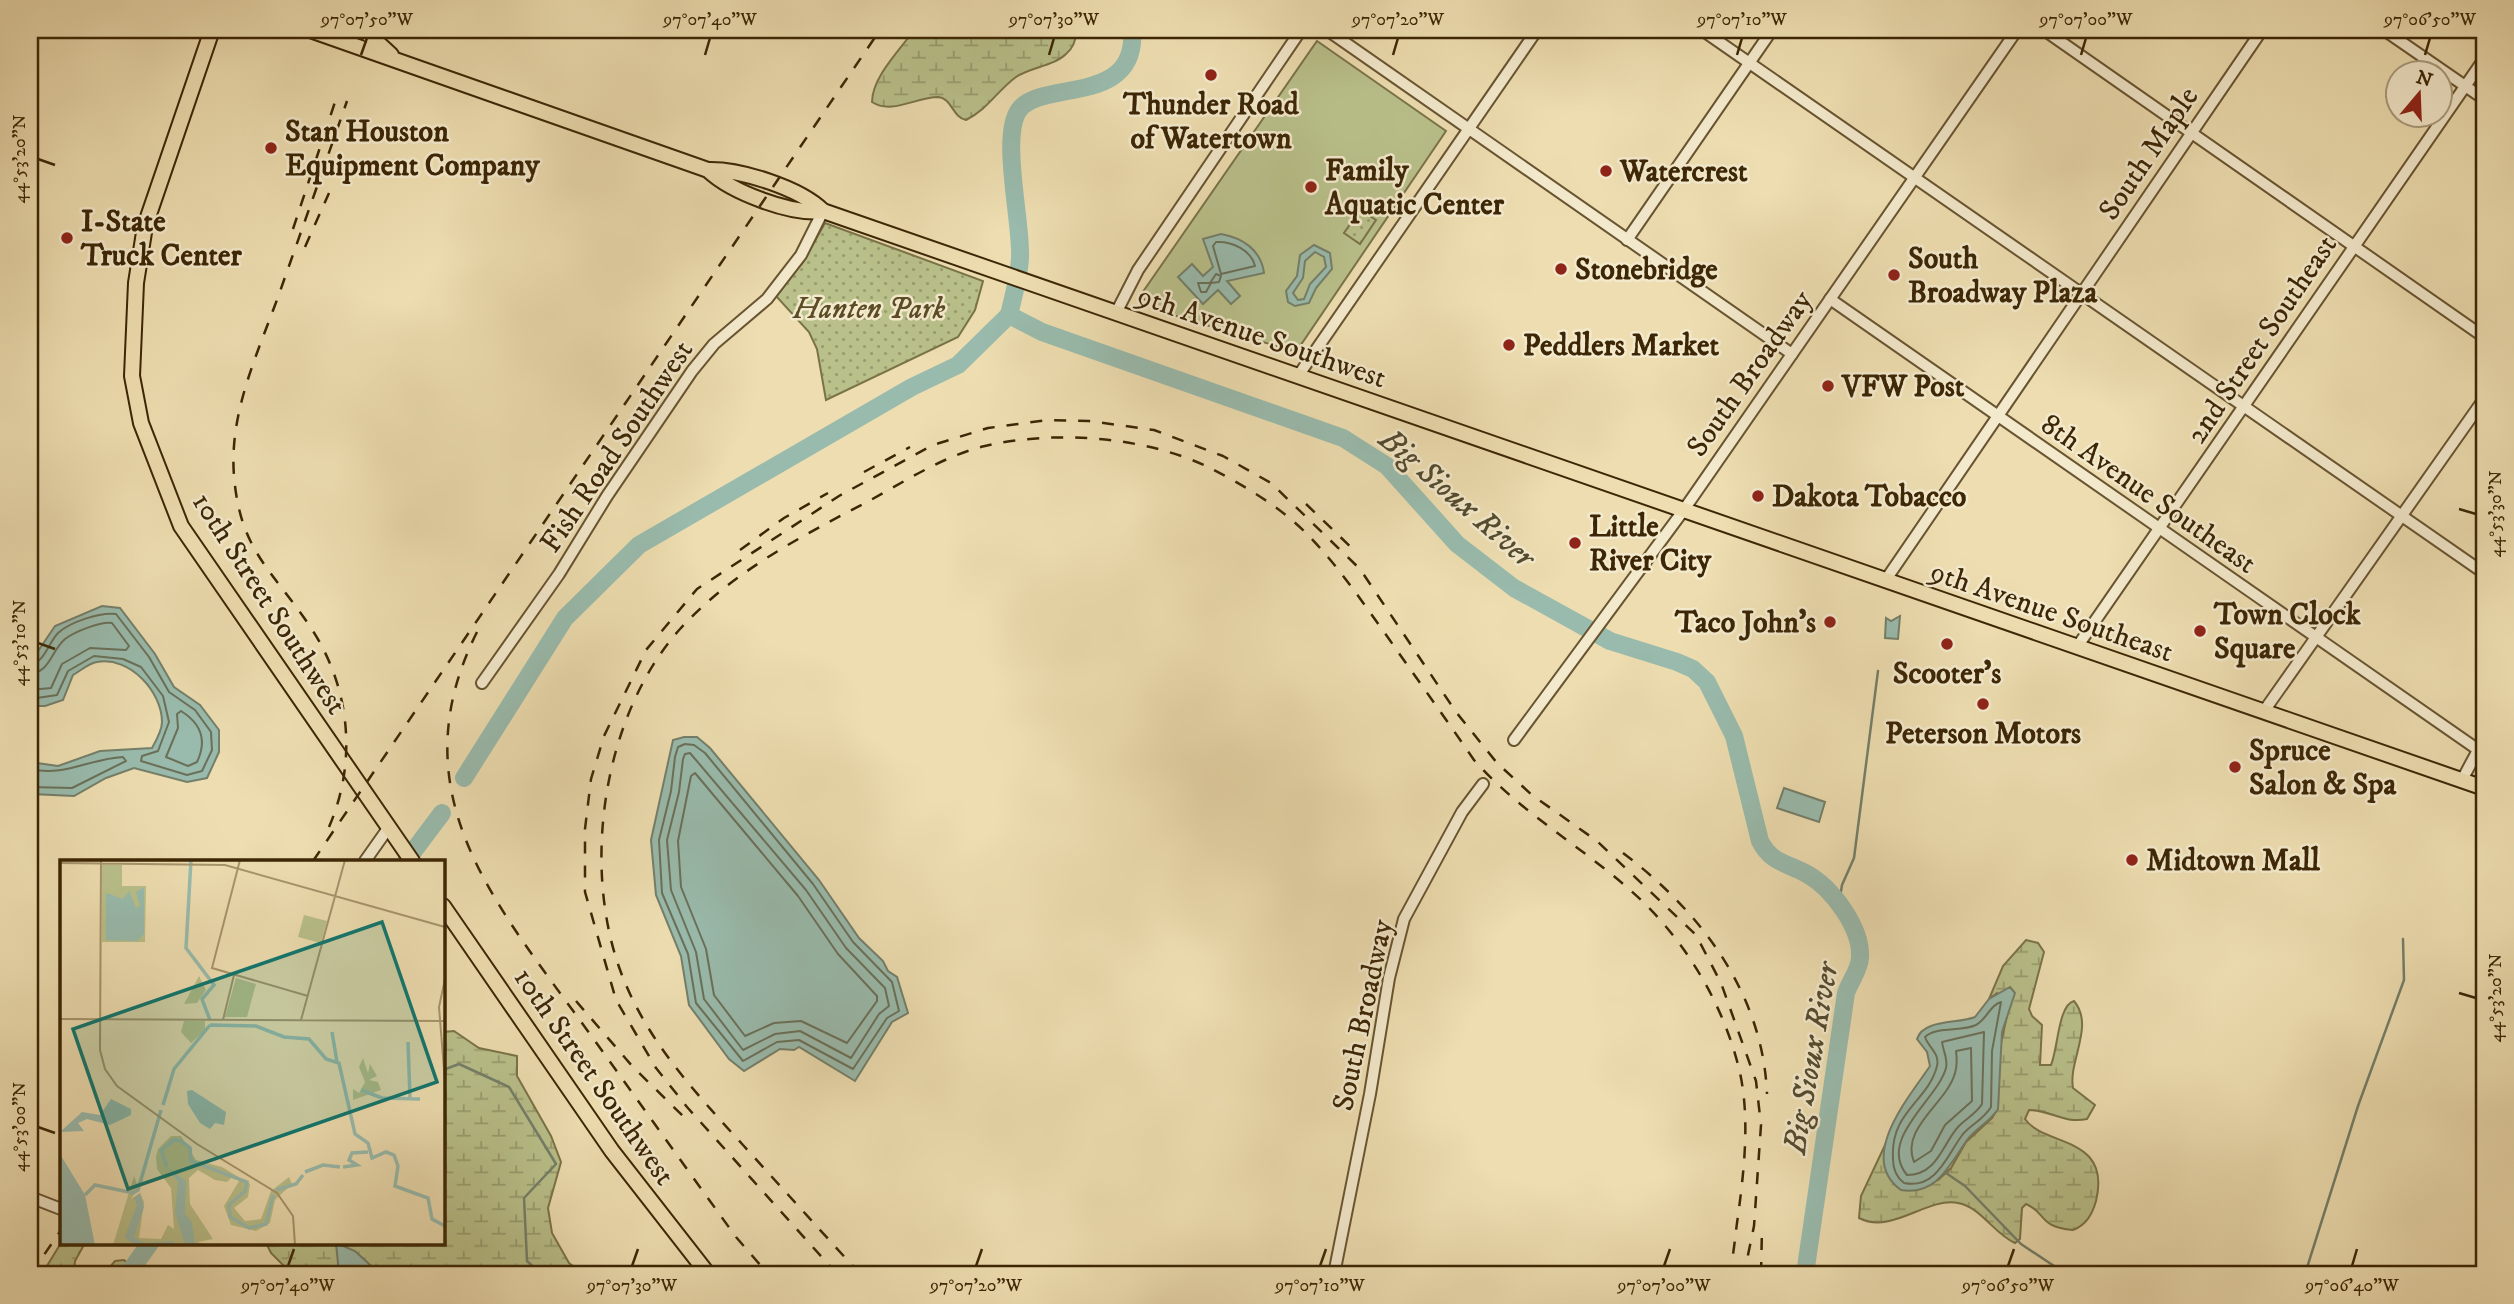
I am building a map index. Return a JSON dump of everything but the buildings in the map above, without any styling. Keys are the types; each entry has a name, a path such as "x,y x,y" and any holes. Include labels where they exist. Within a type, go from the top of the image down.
{"main road":[{"name":"10th Street Southwest","path":"212,30 145,226 136,283 132,376 141,423 181,526 411,860"},
{"name":"9th Avenue Southwest","path":"310,30 708,170 723,184 805,213 823,211 1683,511"},
{"path":"358,30 368,33 398,60"},
{"name":"9th Avenue Southeast","path":"1683,511 2484,788"},
{"name":"10th Street Southwest","path":"444,907 612,1150 708,1274"}],"street":[{"path":"1116,313 1138,270 1301,30"},
{"path":"1327,30 1792,354"},
{"path":"1298,376 1537,30"},
{"path":"1702,30 2484,573"},
{"path":"1627,240 1772,30"},
{"name":"South Broadway","path":"1514,740 1683,511 2017,30"},
{"path":"2044,30 2484,337"},
{"name":"South Maple","path":"1885,581 2262,30"},
{"path":"2384,30 2484,99"},
{"name":"2nd Street Southeast","path":"2077,647 2484,58"},
{"name":"Fish Road Southwest","path":"482,683 559,574 607,496 692,371 714,344 767,299 801,255 823,211"},
{"name":"8th Avenue Southeast","path":"1830,299 2477,749"},
{"path":"2264,711 2484,399"},
{"path":"2462,780 2484,739"},
{"name":"South Broadway","path":"1334,1274 1370,1094 1389,978 1404,919 1462,812 1483,784"},
{"path":"366,860 389,827"},
{"path":"30,1197 60,1209"}],"green space":[{"path":"914,30 1077,30 1074,43 1066,54 1016,77 980,111 966,120 943,98 938,97 888,107 872,102 882,74"},
{"name":"Family Aquatic Center","path":"1317,41 1446,131 1296,352 1160,311 1140,296"},
{"path":"1360,210 1376,220 1360,244 1344,233"},
{"name":"Hanten Park","path":"825,223 983,281 975,310 958,337 826,400 817,349 809,332 776,296 803,262"},
{"path":"2026,940 2038,943 2044,952 2029,1009 2042,1025 2040,1065 2051,1065 2065,1010 2074,1001 2080,1011 2082,1032 2072,1078 2073,1088 2095,1105 2087,1119 2071,1120 2029,1110 2025,1119 2034,1128 2086,1153 2094,1164 2098,1180 2096,1201 2090,1215 2073,1230 2048,1223 2026,1204 2022,1208 2020,1239 2015,1243 2000,1234 1974,1210 1958,1203 1934,1205 1884,1222 1859,1218 1861,1196 1886,1143 1886,1162 1938,1180 1951,1168 1966,1142 1992,1118 1998,1108 1999,1052 2007,1016 1997,993 1989,999 2003,966"},
{"path":"454,1031 479,1048 517,1056 517,1076 551,1136 561,1162 548,1208 552,1233 569,1263 584,1274 292,1274 271,1253 266,1244 444,1244 444,1032"},
{"path":"60,1244 84,1244 75,1261 74,1274 42,1274"},
{"path":"124,1260 129,1264 132,1274 104,1274 115,1261"}],"water":[{"path":"1221,234 1250,246 1259,258 1264,273 1227,281 1240,296 1231,304 1218,290 1203,304 1178,277 1192,264 1203,276 1213,267 1203,239"},
{"path":"1314,245 1330,253 1332,269 1316,288 1309,303 1295,306 1288,302 1286,291 1297,276 1300,255","holes":["1315,252 1324,257 1326,267 1310,284 1304,299 1298,300 1293,293 1303,278 1305,261"]},
{"path":"102,606 120,608 155,654 174,687 200,705 219,730 219,752 207,778 187,782 134,768 106,778 74,796 32,794 30,762 58,766 100,751 152,748 160,732 161,711 150,688 132,670 109,662 88,665 73,675 63,700 45,706 30,706 30,663 55,626"},
{"path":"1900,616 1898,639 1885,638 1886,618 1891,621"},
{"path":"697,737 710,748 819,880 859,938 883,961 888,971 897,977 908,1013 892,1022 855,1081 799,1047 794,1050 780,1049 744,1071 729,1059 689,1005 681,956 656,895 651,840 673,740"},
{"path":"1784,788 1825,802 1819,822 1777,808"},
{"path":"2010,987 2015,993 2002,1032 1998,1109 1971,1136 1948,1168 1933,1183 1913,1191 1901,1190 1889,1177 1884,1161 1885,1145 1900,1110 1930,1066 1927,1052 1917,1039 1926,1028 1975,1017 1989,999"},
{"path":"336,1244 355,1251 380,1274 339,1274"}],"waterway":[{"name":"Big Sioux River","path":"1009,315 1020,258 1011,159 1011,139 1019,110 1030,101 1105,81 1120,71 1130,54 1132,30"},
{"name":"Big Sioux River","path":"1009,315 1042,332 1343,438 1387,466 1457,544 1514,588 1610,641 1677,662 1693,669 1707,682 1734,736 1764,848 1780,862 1807,874 1826,889 1851,922 1859,946 1859,963 1846,993 1805,1274"},
{"path":"464,778 565,618 639,545 912,387 958,365 1009,315"},
{"path":"1839,904 1842,885 1854,858 1878,671"},
{"path":"407,860 442,813"},
{"path":"2305,1274 2358,1106 2404,980 2403,939"},
{"path":"444,1070 459,1064 509,1087 556,1164 524,1198 527,1261 541,1274"},
{"path":"1946,1173 1965,1186 2021,1244 2066,1274"},
{"path":"128,1274 149,1244"}],"railway":[{"path":"314,860 880,30"},
{"path":"293,229 337,96"},
{"path":"329,827 344,776 346,749 341,698 334,672 323,648 250,541 237,501 234,453 246,385 347,101"},
{"path":"305,247 329,193"},
{"path":"837,1274 687,1107 656,1068 616,1000 585,892 585,829 591,779 604,736 646,650 697,589 839,496 933,445 988,428 1048,420 1089,421 1154,430 1223,456 1271,483 1360,569 1456,712 1497,763 1532,795 1597,841 1696,935 1721,983 1756,1081 1761,1125 1754,1226 1744,1274"},
{"path":"860,1274 688,1083 656,1040 629,993 608,926 602,881 602,836 607,790 618,745 633,703 654,664 680,629 744,573 817,529 954,456 1011,441 1069,437 1156,448 1183,457 1234,481 1286,515 1308,535 1340,572 1474,760 1530,812 1629,889 1684,949 1724,1021 1743,1091 1745,1145 1729,1274"},
{"path":"864,472 910,447"},
{"path":"740,550 784,518 828,493"},
{"path":"1306,504 1356,552"},
{"path":"477,632 455,690 447,745 452,796 468,845 491,892 520,938 736,1237 768,1274"},
{"path":"1623,853 1677,901 1722,957 1754,1022 1763,1057 1767,1094"},
{"path":"576,1001 633,1067 688,1121"},
{"path":"1761,1274 1762,1228"},
{"path":"31,1274 60,1231"}],"place":[{"name":"Thunder Road of Watertown","path":"1211,75"},
{"name":"Stan Houston Equipment Company","path":"271,148"},
{"name":"Watercrest","path":"1606,171"},
{"name":"Family Aquatic Center","path":"1311,187"},
{"name":"I-State Truck Center","path":"67,238"},
{"name":"Stonebridge","path":"1561,269"},
{"name":"South Broadway Plaza","path":"1894,275"},
{"name":"Peddlers Market","path":"1509,345"},
{"name":"VFW Post","path":"1828,386"},
{"name":"Dakota Tobacco","path":"1758,496"},
{"name":"Little River City","path":"1575,543"},
{"name":"Taco John's","path":"1830,622"},
{"name":"Town Clock Square","path":"2200,631"},
{"name":"Scooter's","path":"1947,644"},
{"name":"Peterson Motors","path":"1983,704"},
{"name":"Spruce Salon & Spa","path":"2235,767"},
{"name":"Midtown Mall","path":"2132,860"}]}
